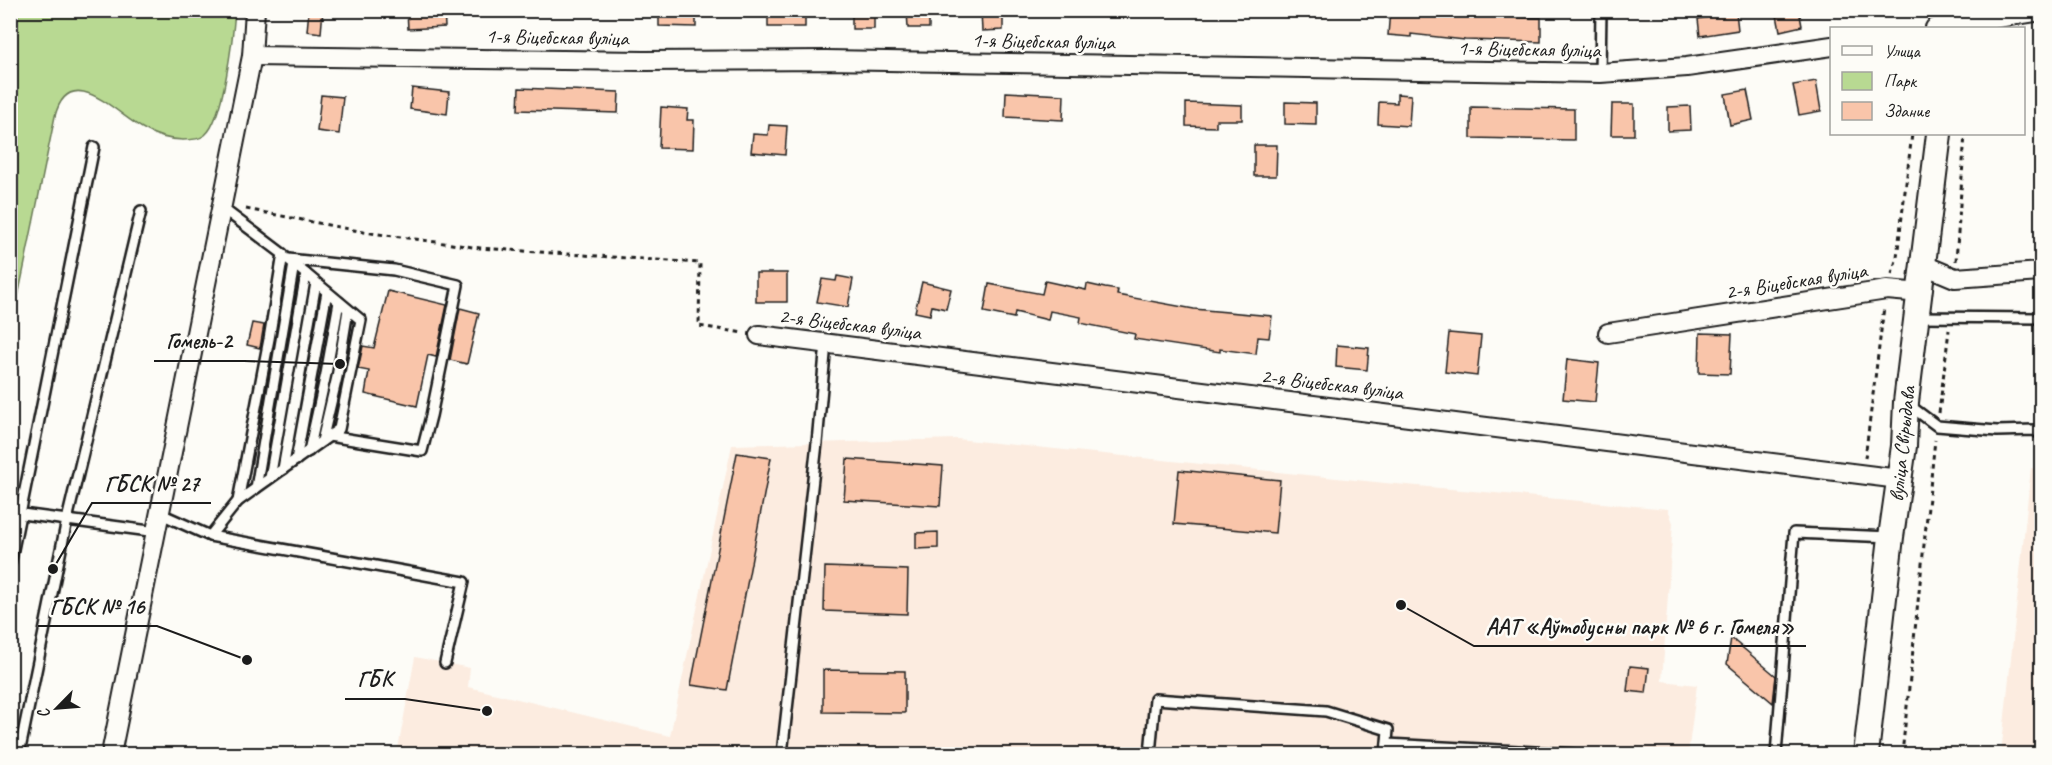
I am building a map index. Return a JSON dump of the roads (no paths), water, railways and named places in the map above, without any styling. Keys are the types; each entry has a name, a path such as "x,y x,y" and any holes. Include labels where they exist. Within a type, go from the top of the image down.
{"main road":[{"name":"вуліца Свірыдава","path":"1866,754 1939,135"}],"street":[{"path":"111,754 252,56 255,10"},
{"path":"1947,23 2042,11"},
{"name":"1-я Віцебская вуліца","path":"252,56 838,60 1600,73 1687,68 1830,46"},
{"path":"1924,265 1955,278 2042,272"},
{"name":"2-я Віцебская вуліца","path":"1608,333 1887,290 1921,293"},
{"name":"2-я Віцебская вуліца","path":"759,335 1899,479"}],"lane":[{"path":"1600,73 1601,10"},
{"path":"10,564 94,147"},
{"path":"210,536 238,501 325,438 348,310 222,206"},
{"path":"19,754 67,520 141,211"},
{"path":"288,259 394,270 458,285 422,451 325,438"},
{"path":"256,488 288,259"},
{"path":"238,501 269,339 288,259"},
{"path":"270,478 306,274"},
{"path":"283,469 316,283"},
{"path":"296,460 327,292"},
{"path":"309,451 339,302"},
{"path":"1917,317 2042,318"},
{"path":"782,754 816,454 826,343"},
{"path":"1906,402 1937,426 1997,431 2035,430 2042,436"},
{"path":"21,514 157,532"},
{"path":"161,514 210,536 464,582 445,663"},
{"path":"1776,754 1794,533 1891,537"},
{"path":"1150,754 1155,699 1326,711 1388,730 1386,754"},
{"path":"1387,744 1573,754"}],"place":[{"name":"Гомель-2","path":"340,364"},
{"name":"ГБСК № 27","path":"53,569"},
{"name":"ААТ «Аўтобусны парк № 6 г. Гомеля»","path":"1401,605"},
{"name":"ГБСК № 16","path":"247,660"},
{"name":"ГБК","path":"487,711"}]}
